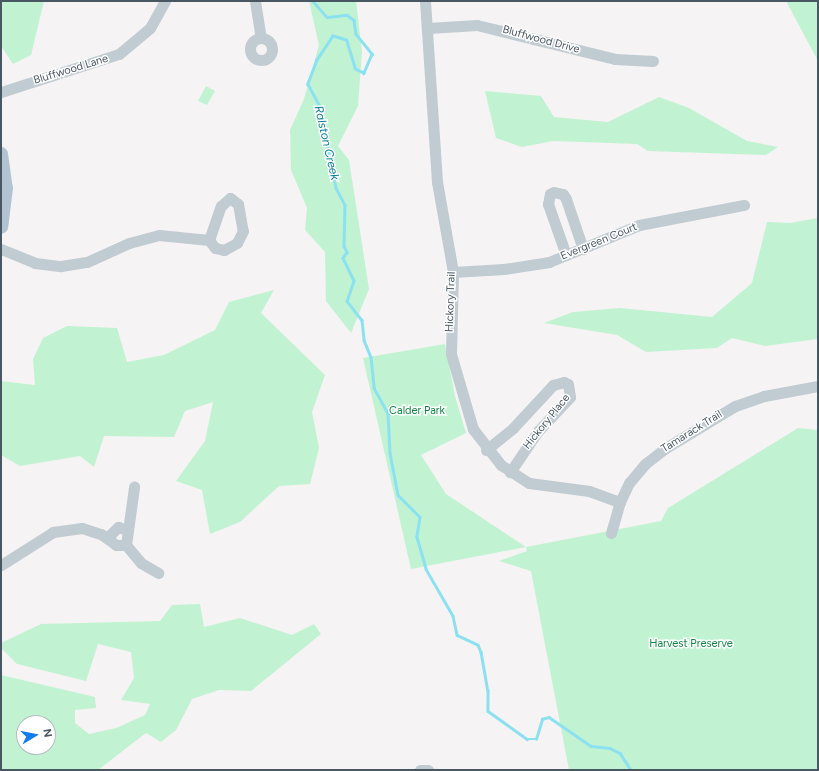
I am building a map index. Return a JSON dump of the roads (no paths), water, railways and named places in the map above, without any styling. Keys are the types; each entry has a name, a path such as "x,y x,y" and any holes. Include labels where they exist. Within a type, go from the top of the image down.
{"main road":[{"path":"1,154 6,188 1,227"}],"street":[{"name":"Bluffwood Lane","path":"1,92 119,54 150,28 165,1"},
{"path":"255,1 261,38"},
{"name":"Hickory Trail","path":"425,1 428,28 437,182 453,272 451,354 473,429 486,450 510,472 542,486 588,491 620,502"},
{"name":"Bluffwood Drive","path":"428,28 477,25 615,59 653,61"},
{"path":"566,255 548,204 550,194 554,192 563,194 566,199 583,249"},
{"name":"Evergreen Court","path":"453,272 531,265 583,249 639,225 744,205"},
{"path":"1,249 35,263 61,266 87,262 129,243 159,235 209,240"},
{"name":"Hickory Place","path":"486,450 513,428 553,385 568,384 570,397 538,431 510,472"},
{"name":"Tamarack Trail","path":"611,533 620,502 645,464 709,420 764,396 818,386"},
{"path":"134,487 126,545 141,563 158,573"},
{"path":"107,538 118,527 128,530"},
{"path":"1,565 62,529 82,528 107,538 116,545 126,545"},
{"path":"420,770 428,770"}],"waterway":[{"name":"Ralston Creek","path":"313,1 327,17 347,15 354,20 356,34 372,54 364,73 355,69 346,40 333,36 317,60 308,84 319,105 336,188 345,205 344,246 347,252 343,258 354,281 347,301 362,320 364,340 371,357 374,388 388,413 390,453 398,495 420,517 417,537 426,569 453,616 457,635 478,645 481,652 488,690 488,711 527,739 536,739 542,719 549,717 591,746 610,748 620,753 631,770"}],"park label":[{"name":"Calder Park","path":"417,411"},
{"name":"Harvest Preserve","path":"691,644"}]}
